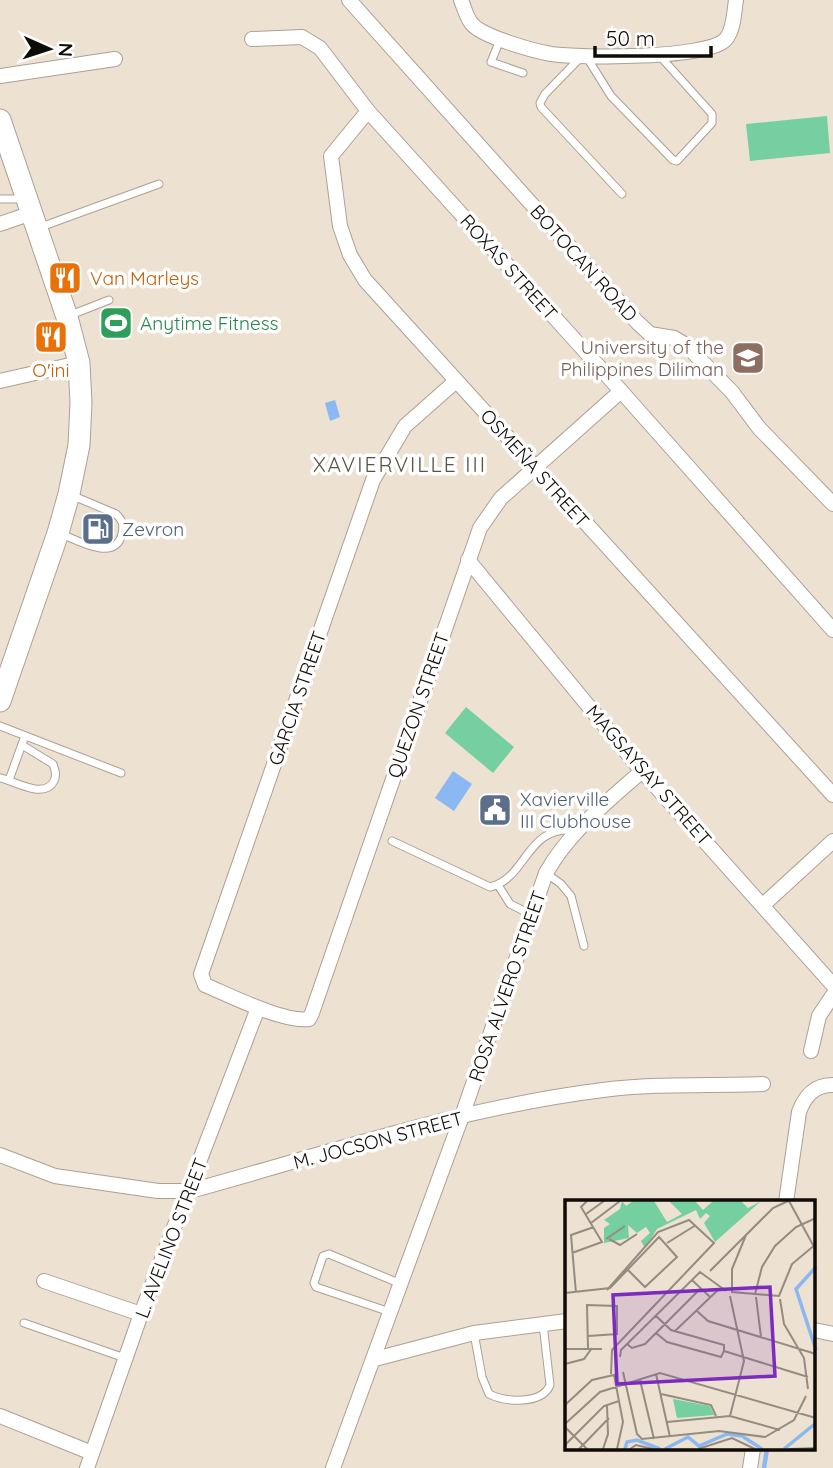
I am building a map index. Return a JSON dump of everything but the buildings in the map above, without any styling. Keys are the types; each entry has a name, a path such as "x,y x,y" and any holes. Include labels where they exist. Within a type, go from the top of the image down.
{"main road":[{"path":"0,120 5,150 32,213 67,317 79,363 80,430 69,494 58,533 0,701"}],"street":[{"name":"BOTOCAN ROAD","path":"349,0 637,323 650,334 674,338 686,345 732,392 759,428 833,505"},
{"path":"461,0 472,25 500,40 551,54 583,56 659,55 715,47 727,39 736,0"},
{"name":"ROXAS STREET","path":"252,39 302,37 320,48 368,111 833,630"},
{"path":"0,76 115,59"},
{"name":"OSMEÑA STREET","path":"368,111 331,156 340,226 351,255 365,279 833,795"},
{"path":"0,224 32,213"},
{"path":"0,381 79,363"},
{"name":"GARCIA STREET","path":"258,1008 205,985 201,975 373,480 405,426 456,381"},
{"name":"QUEZON STREET","path":"258,1008 300,1020 309,1018 312,1013 480,528 501,498 621,391"},
{"name":"MAGSAYSAY STREET","path":"468,560 642,771 833,985"},
{"name":"ROSA ALVERO STREET","path":"333,1468 463,1116 546,873 558,851 576,830 642,771"},
{"path":"763,905 833,841"},
{"path":"811,1051 819,1016 833,995"},
{"name":"L. AVELINO STREET","path":"87,1468 141,1314 258,1008"},
{"name":"M. JOCSON STREET","path":"0,1155 55,1176 158,1191 190,1191 463,1116 531,1101 605,1090 763,1084"},
{"path":"786,1200 799,1112 804,1098 824,1085 833,1085"},
{"path":"44,1281 141,1314"},
{"path":"374,1359 474,1333 565,1321"},
{"path":"0,1416 92,1453"},
{"path":"750,1468 753,1450"}],"lane":[{"path":"500,40 491,62 523,73"},
{"path":"622,194 540,103 545,94 583,56 611,96 677,161 712,123 713,118 659,55"},
{"path":"0,199 32,213 159,184"},
{"path":"67,317 108,300"},
{"path":"58,533 93,547 111,549 116,547 122,533 123,523 116,514 69,494"},
{"path":"0,726 121,773"},
{"path":"9,780 25,736"},
{"path":"0,778 37,790 48,788 55,779 53,764 22,745"},
{"path":"392,841 490,887 506,880 535,842 558,830 576,830"},
{"path":"546,873 571,896 584,946"},
{"path":"498,885 510,904 530,914"},
{"path":"391,1312 316,1287 314,1283 323,1255 329,1254 401,1284"},
{"path":"23,1323 125,1358"},
{"path":"474,1333 482,1377 489,1394 505,1400 528,1399 545,1392 550,1385 542,1323"}],"green space":[{"path":"827,116 830,153 750,161 746,124"},
{"path":"466,707 514,747 493,773 445,733"}],"water":[{"path":"335,400 340,417 330,421 325,403"},
{"path":"453,771 472,784 454,811 435,798"}],"waterway":[{"path":"764,1468 767,1450"}],"place":[{"name":"Van Marleys","path":"65,278"},
{"name":"Anytime Fitness","path":"116,323"},
{"name":"O'ini","path":"51,337"},
{"name":"University of the Philippines Diliman","path":"748,358"},
{"name":"Zevron","path":"98,529"},
{"name":"Xavierville III Clubhouse","path":"495,810"}],"district":[{"name":"XAVIERVILLE III","path":"400,465"}]}
